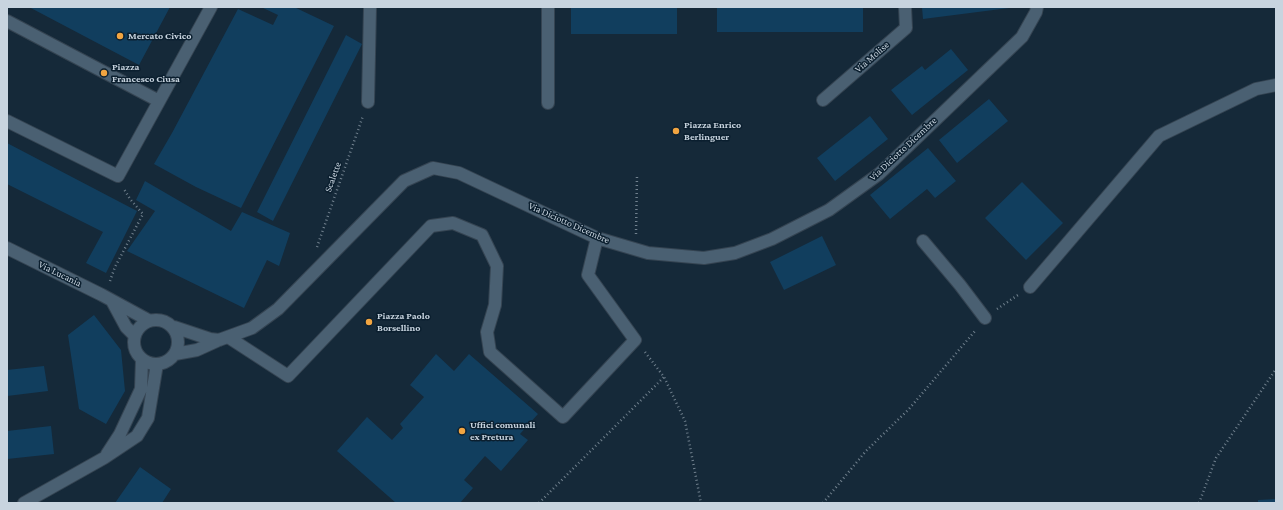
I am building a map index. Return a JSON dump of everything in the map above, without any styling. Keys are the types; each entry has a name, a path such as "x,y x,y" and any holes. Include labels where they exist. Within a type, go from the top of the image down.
{"street":[{"path":"7,121 118,176 211,7"},
{"path":"368,102 370,7"},
{"path":"548,7 548,104"},
{"name":"Via Molise","path":"823,100 906,28 905,7"},
{"name":"Via Diciotto Dicembre","path":"175,354 198,350 252,328 278,309 404,181 433,168 459,173 597,238 648,253 704,258 735,253 772,239 829,210 879,174 1022,37 1036,12 1037,7"},
{"path":"7,22 159,100"},
{"path":"1030,287 1159,136 1256,89 1276,85"},
{"path":"174,327 179,340 178,347 171,359 158,364 151,364 142,359 135,350 135,336 138,329 148,320 162,320 174,327 210,339 224,339 288,376 431,226 454,223 482,236 497,266 494,305 487,332 490,352 563,417 635,340 588,275 597,238"},
{"path":"923,241 960,285 985,318"},
{"name":"Via Lucania","path":"7,248 148,320"},
{"path":"107,298 126,327 135,336"},
{"path":"104,458 120,434 141,389 142,359"},
{"path":"24,503 104,458 137,436 148,418 158,364"}],"path":[{"name":"Scalette","path":"323,263 316,246 368,102"},
{"path":"636,249 637,175"},
{"path":"107,298 108,285 114,267 143,214 130,199 118,176"},
{"path":"823,503 866,451 914,403 985,318 1030,287"},
{"path":"635,340 664,377 685,421 701,503"},
{"path":"1198,503 1216,458 1276,369"},
{"path":"539,503 664,377"}],"building":[{"name":"Mercato Civico","path":"29,7 170,7 139,65"},
{"path":"261,7 294,7 334,26 241,208 196,187 154,164 238,9 273,25 278,15"},
{"path":"571,7 677,7 677,34 571,34"},
{"path":"717,7 863,7 863,32 717,32"},
{"path":"922,7 1008,7 1009,8 923,19"},
{"path":"346,35 362,44 273,221 257,212"},
{"path":"951,49 968,70 912,115 891,90 922,66 925,70"},
{"path":"989,99 1008,121 957,163 939,140"},
{"path":"870,116 888,139 835,181 817,158"},
{"path":"7,143 137,211 106,273 86,263 103,232 7,184"},
{"path":"928,148 956,181 935,198 927,189 890,219 870,195"},
{"path":"145,181 231,231 242,212 290,233 279,266 267,260 244,308 127,251 155,211 136,200"},
{"path":"1022,182 1063,223 1026,260 985,218"},
{"path":"822,236 836,265 784,290 770,262"},
{"path":"94,315 121,350 125,391 106,424 79,409 68,335"},
{"name":"Uffici comunali ex Pretura","path":"436,354 454,371 469,354 538,414 520,434 528,440 501,471 485,456 464,480 473,488 460,503 396,503 337,451 367,417 392,440 403,428 400,424 424,397 410,385"},
{"path":"44,366 48,391 7,396 7,370"},
{"path":"51,426 54,454 7,459 7,431"},
{"path":"140,467 171,489 162,503 115,503"},
{"path":"1276,499 1276,503 1258,503 1258,500"}],"place":[{"name":"Mercato Civico","path":"120,36"},
{"name":"Piazza Francesco Ciusa","path":"104,73"},
{"name":"Piazza Enrico Berlinguer","path":"676,131"},
{"name":"Piazza Paolo Borsellino","path":"369,322"},
{"name":"Uffici comunali ex Pretura","path":"462,431"}]}
